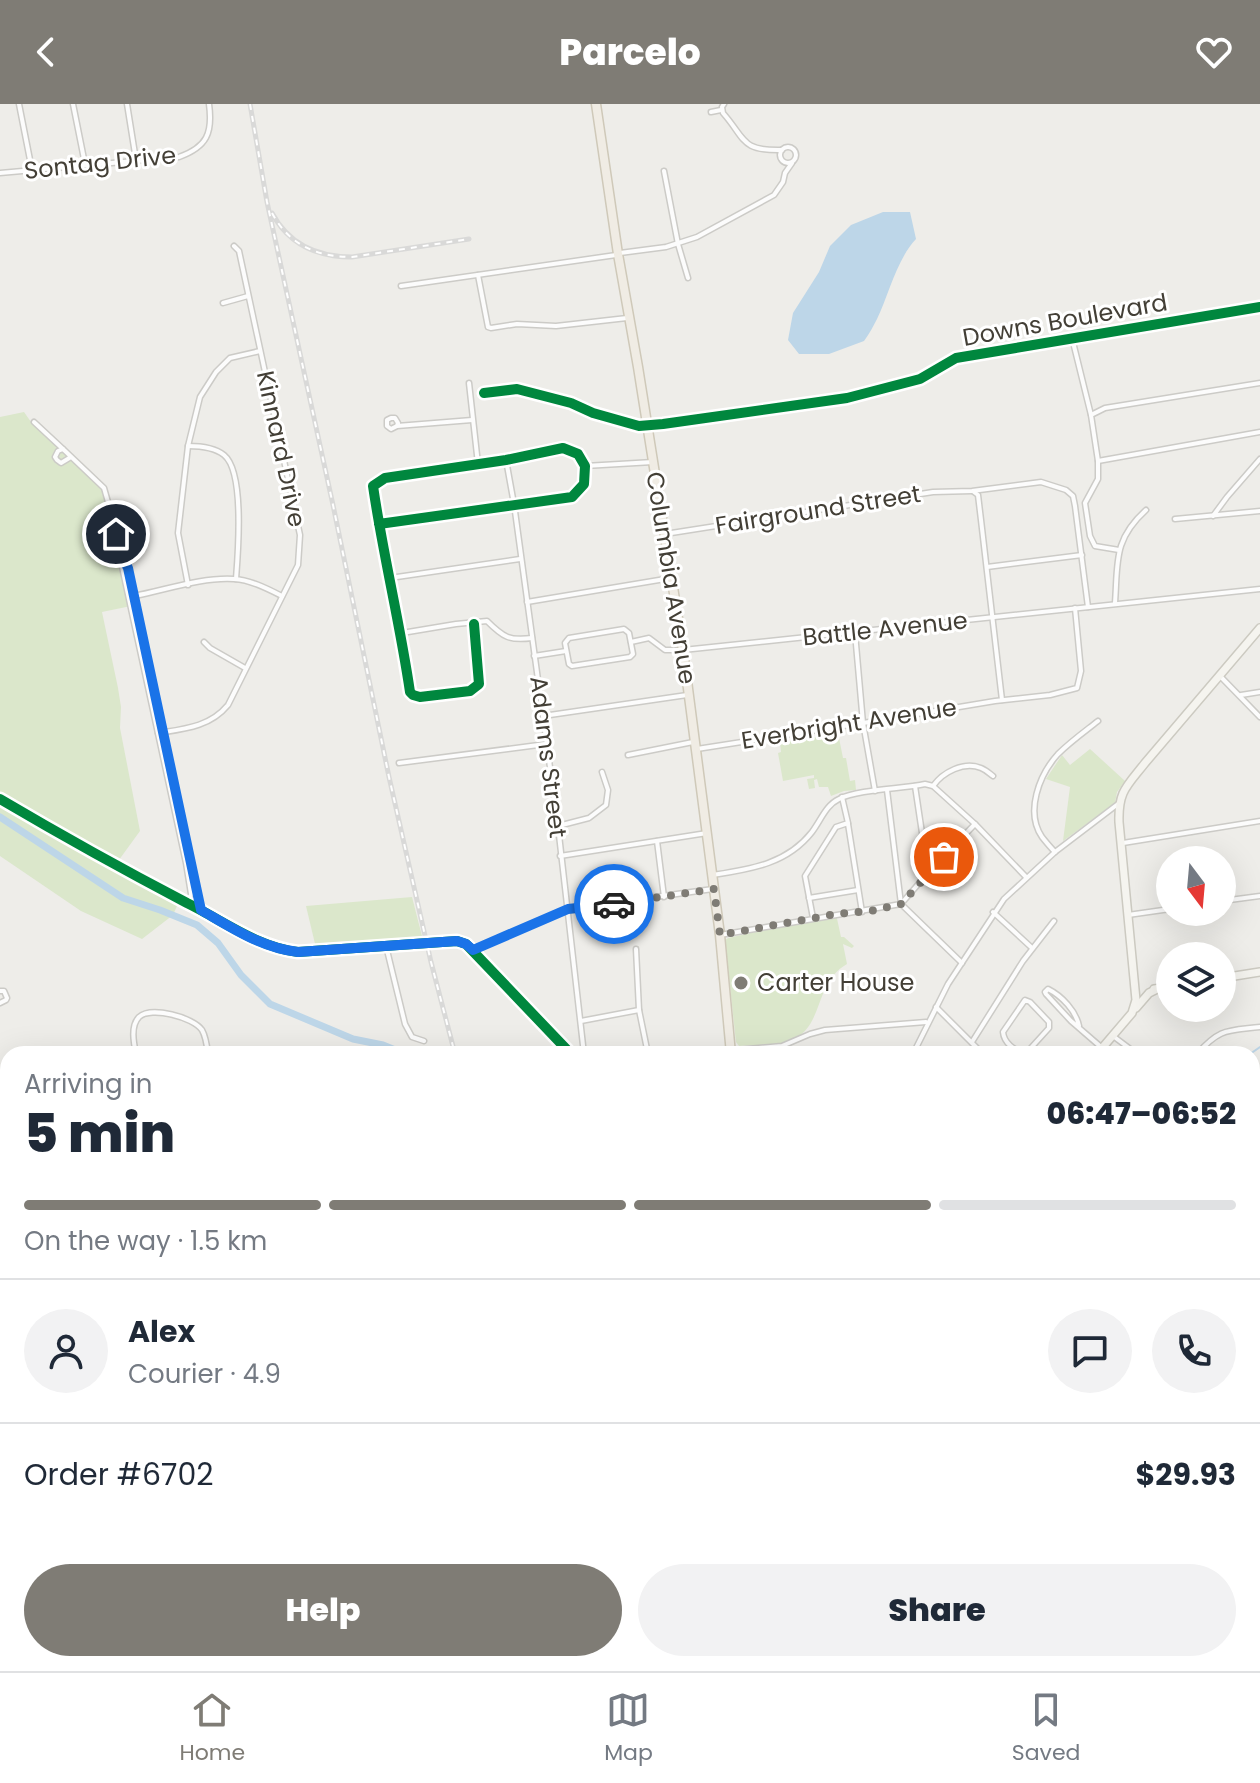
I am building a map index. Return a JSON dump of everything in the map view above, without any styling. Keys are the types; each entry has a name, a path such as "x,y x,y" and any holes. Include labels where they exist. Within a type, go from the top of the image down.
{"main road":[{"name":"Columbia Avenue","path":"596,104 683,650 720,935 730,1046"},
{"path":"0,799 279,950 298,952 457,941 466,944 563,1046"}],"street":[{"path":"19,104 32,170"},
{"path":"73,104 86,165"},
{"path":"127,104 136,160"},
{"name":"Sontag Drive","path":"0,173 179,157 195,151 207,138 212,121 209,104"},
{"path":"721,110 724,104"},
{"path":"711,112 721,110"},
{"path":"401,286 678,244 697,237 774,195 796,157 794,150 787,147 769,151 744,142 721,110"},
{"path":"782,150 785,173"},
{"path":"769,151 786,163 792,163"},
{"path":"664,171 688,278"},
{"name":"Kinnard Drive","path":"160,733 194,727 222,713 298,565 300,535 239,251 234,246"},
{"path":"478,275 488,327 517,324 556,326 629,317"},
{"path":"223,303 248,296"},
{"name":"Downs Boulevard","path":"484,393 517,389 639,426 847,398 920,379 956,358 1260,307"},
{"path":"1072,338 1091,415 1098,461 1098,479 1085,503 1090,536 1095,546 1119,550"},
{"path":"188,585 178,533 188,446 200,397 216,372 230,358 260,351"},
{"path":"469,383 478,464"},
{"path":"1091,415 1105,408 1260,383"},
{"path":"397,426 472,420"},
{"path":"34,422 104,488 121,555 128,568 189,875 189,903"},
{"path":"1098,461 1260,432"},
{"path":"188,446 202,446 223,455 231,464 235,477 239,531 236,579"},
{"path":"379,524 572,497 584,484 585,466 578,454 563,448 385,478 373,486 379,524 402,633 410,692 413,695 420,697 470,691 479,684 474,624"},
{"path":"63,449 56,453 57,460 61,463 71,457"},
{"path":"1213,516 1260,459"},
{"name":"Adams Street","path":"506,460 558,826 583,1046"},
{"path":"585,466 653,462"},
{"path":"972,491 1041,482 1066,490 1073,496 1088,607"},
{"path":"972,491 978,495 990,567 992,618 1002,700"},
{"name":"Fairground Street","path":"665,534 933,492 972,491"},
{"path":"1115,603 1119,550 1123,537 1146,510"},
{"path":"1175,519 1260,511"},
{"path":"990,567 1082,555"},
{"path":"390,578 520,559"},
{"path":"527,602 672,578"},
{"path":"132,596 203,581 236,579 262,586 282,596"},
{"name":"Battle Avenue","path":"683,650 1260,589"},
{"name":"Everbright Avenue","path":"628,755 863,723 1050,695 1077,688 1081,671 1075,608"},
{"path":"402,633 487,621 502,636 517,640 532,638"},
{"path":"1132,1013 1136,993 1118,804 1129,783 1260,628"},
{"path":"624,629 629,633 633,654 572,666 566,651 565,643 569,638 624,629"},
{"path":"855,633 863,723 875,791"},
{"path":"631,642 649,638 665,650 683,650"},
{"path":"204,642 245,668"},
{"path":"534,656 566,651"},
{"path":"1220,676 1260,717"},
{"path":"1241,695 1260,692"},
{"path":"543,716 689,694"},
{"path":"1055,852 1042,837 1035,820 1035,804 1041,783 1059,753 1098,721"},
{"path":"160,733 201,910"},
{"path":"399,763 546,744"},
{"path":"933,786 939,778 957,768 980,767 993,776"},
{"path":"558,826 589,818 606,805 608,790 602,772"},
{"path":"712,875 762,866 782,858 799,846 830,805 842,797 925,784 933,786 975,824 1026,877"},
{"path":"915,786 928,873"},
{"path":"887,790 901,904 962,963"},
{"path":"842,797 862,912"},
{"path":"916,1046 948,984 993,912 1026,877 1118,804"},
{"path":"1100,817 1111,814 1119,822"},
{"path":"1120,843 1260,821"},
{"path":"813,918 805,876 836,827 848,823"},
{"path":"720,935 901,904 975,824"},
{"path":"560,856 707,833"},
{"path":"657,841 664,897"},
{"path":"473,950 568,909 714,889"},
{"path":"809,898 858,890"},
{"path":"1236,899 1260,896"},
{"path":"1128,915 1156,911"},
{"path":"993,912 1032,948"},
{"path":"972,1042 1032,948 1054,921"},
{"path":"386,946 405,1024 412,1037 424,1041"},
{"path":"636,949 639,1010 646,1046"},
{"path":"1236,976 1260,972"},
{"path":"1079,1026 1075,1014 1048,989 1046,994 1095,1046"},
{"path":"1136,993 1156,989"},
{"path":"1104,1046 1142,999 1156,990"},
{"path":"0,991 4,991 7,998 0,1003"},
{"path":"1010,1046 1003,1032 1025,1000 1049,1022 1049,1028 1032,1046"},
{"path":"936,1007 976,1046"},
{"path":"581,1021 639,1010"},
{"path":"135,1046 133,1029 139,1017 152,1012 185,1017 201,1027 207,1046"},
{"path":"782,1046 825,1030 927,1022"},
{"path":"1204,1046 1217,1034 1260,1027"},
{"path":"1113,1036 1126,1046"}],"green space":[{"path":"24,412 31,422 104,488 131,606 102,612 118,688 120,728 140,831 116,864 180,899 173,915 142,939 81,911 0,856 0,417"},
{"path":"838,733 850,781 855,780 856,790 831,796 828,787 819,787 817,779 814,780 815,788 809,789 807,779 814,778 814,775 783,781 778,753 781,752 780,743"},
{"path":"1090,749 1125,781 1117,792 1115,803 1063,841 1070,787 1046,779 1062,755 1070,765"},
{"path":"412,897 423,940 316,948 306,906"},
{"path":"836,914 841,937 854,946 843,944 847,964 829,982 808,1027 789,1041 739,1046 736,1042 725,940"}],"water":[{"path":"883,212 910,212 916,239 898,267 871,330 864,341 829,354 799,354 788,340 793,313 819,272 830,246 851,225"}],"waterway":[{"path":"0,817 123,898 197,925 218,943 241,975 270,1004 353,1039 385,1046"}],"railway":[{"path":"250,104 267,202 389,777 453,1046"},
{"path":"272,213 296,241 327,255 352,257 469,239"}],"cycle path":[{"path":"484,393 517,389 639,426 663,424 847,398 920,379 956,358 1260,307"},
{"path":"379,524 572,497 584,484 585,466 578,454 563,448 385,478 373,486 377,512 382,538 401,640 410,692 413,695 420,697 470,691 479,684 474,624"},
{"path":"0,799 140,878 269,945 298,952 457,941 466,944 563,1046"}],"way so far":[{"path":"614,904 714,889 720,935 901,904 944,857"}],"place":[{"name":"Carter House","path":"741,983"}],"route":[{"path":"116,534 128,568 201,910 279,950 298,952 457,941 473,950 568,909 614,904"}]}
